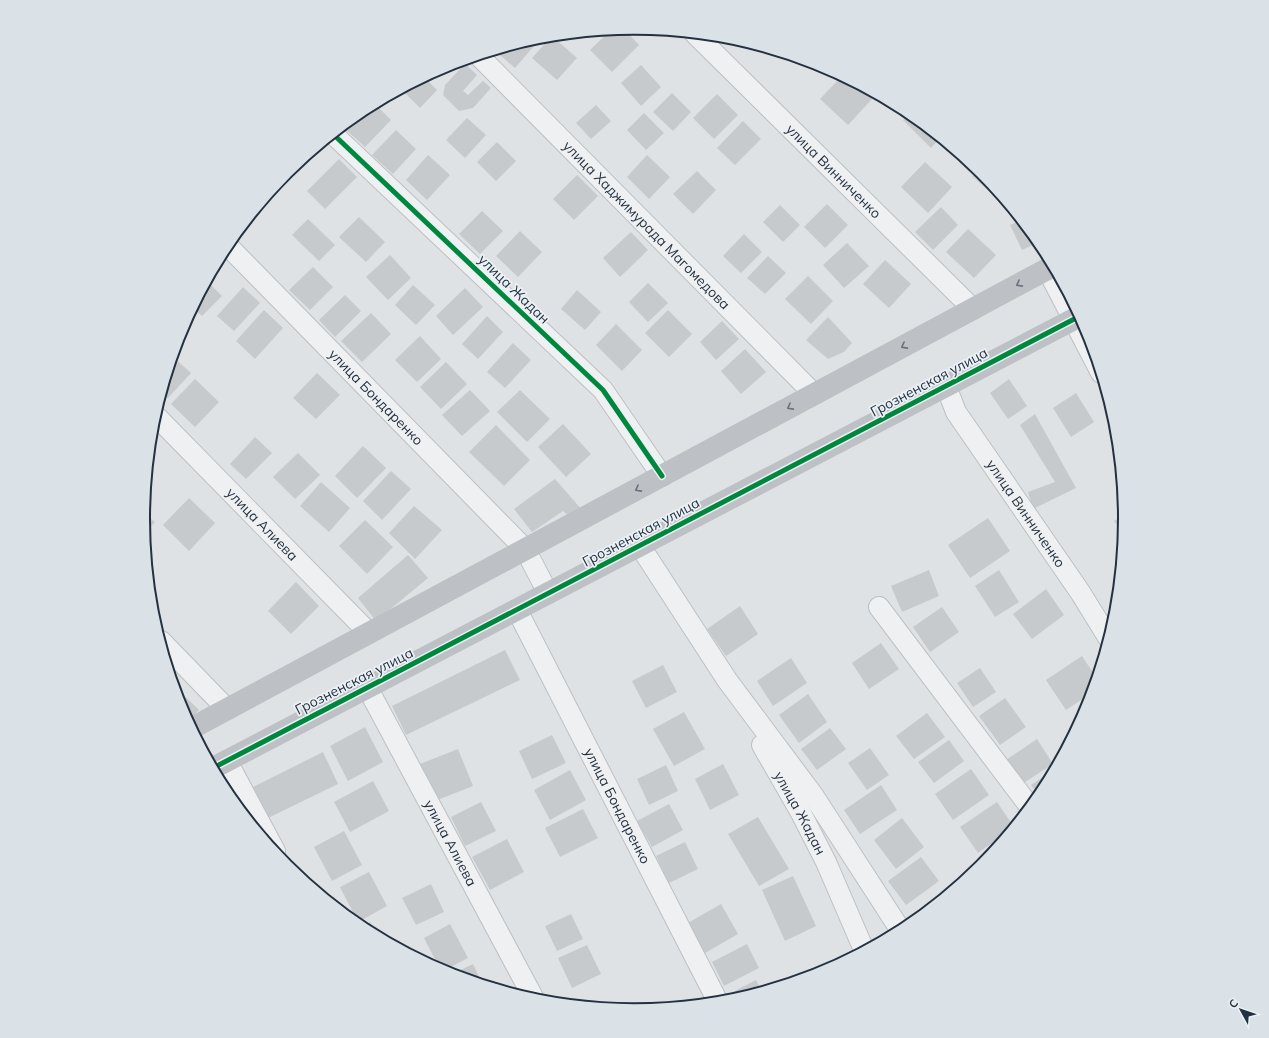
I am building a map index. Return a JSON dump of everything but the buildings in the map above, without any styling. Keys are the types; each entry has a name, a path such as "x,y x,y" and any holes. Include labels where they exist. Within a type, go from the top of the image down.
{"street":[{"name":"улица Винниченко","path":"700,39 973,309"},
{"name":"улица Хаджимурада Магомедова","path":"483,60 814,394"},
{"name":"улица Жадан","path":"337,138 603,390 662,476"},
{"name":"улица Бондаренко","path":"232,251 525,549 548,594"},
{"path":"197,725 1049,269"},
{"name":"Грозненская улица","path":"220,764 1075,318"},
{"name":"улица Винниченко","path":"946,386 956,412 1080,592 1105,632"},
{"name":"улица Алиева","path":"161,421 369,633"},
{"path":"640,546 727,680 813,795 897,925"},
{"path":"879,608 1026,802"},
{"name":"улица Бондаренко","path":"517,610 715,996"},
{"path":"168,649 227,709"},
{"name":"улица Жадан","path":"727,680 748,722 801,813 826,862 862,946"},
{"name":"улица Алиева","path":"367,688 530,992"},
{"path":"220,764 254,817"}],"cycle path":[{"path":"337,138 603,390 662,476"},
{"path":"218,765 1075,319"}]}
